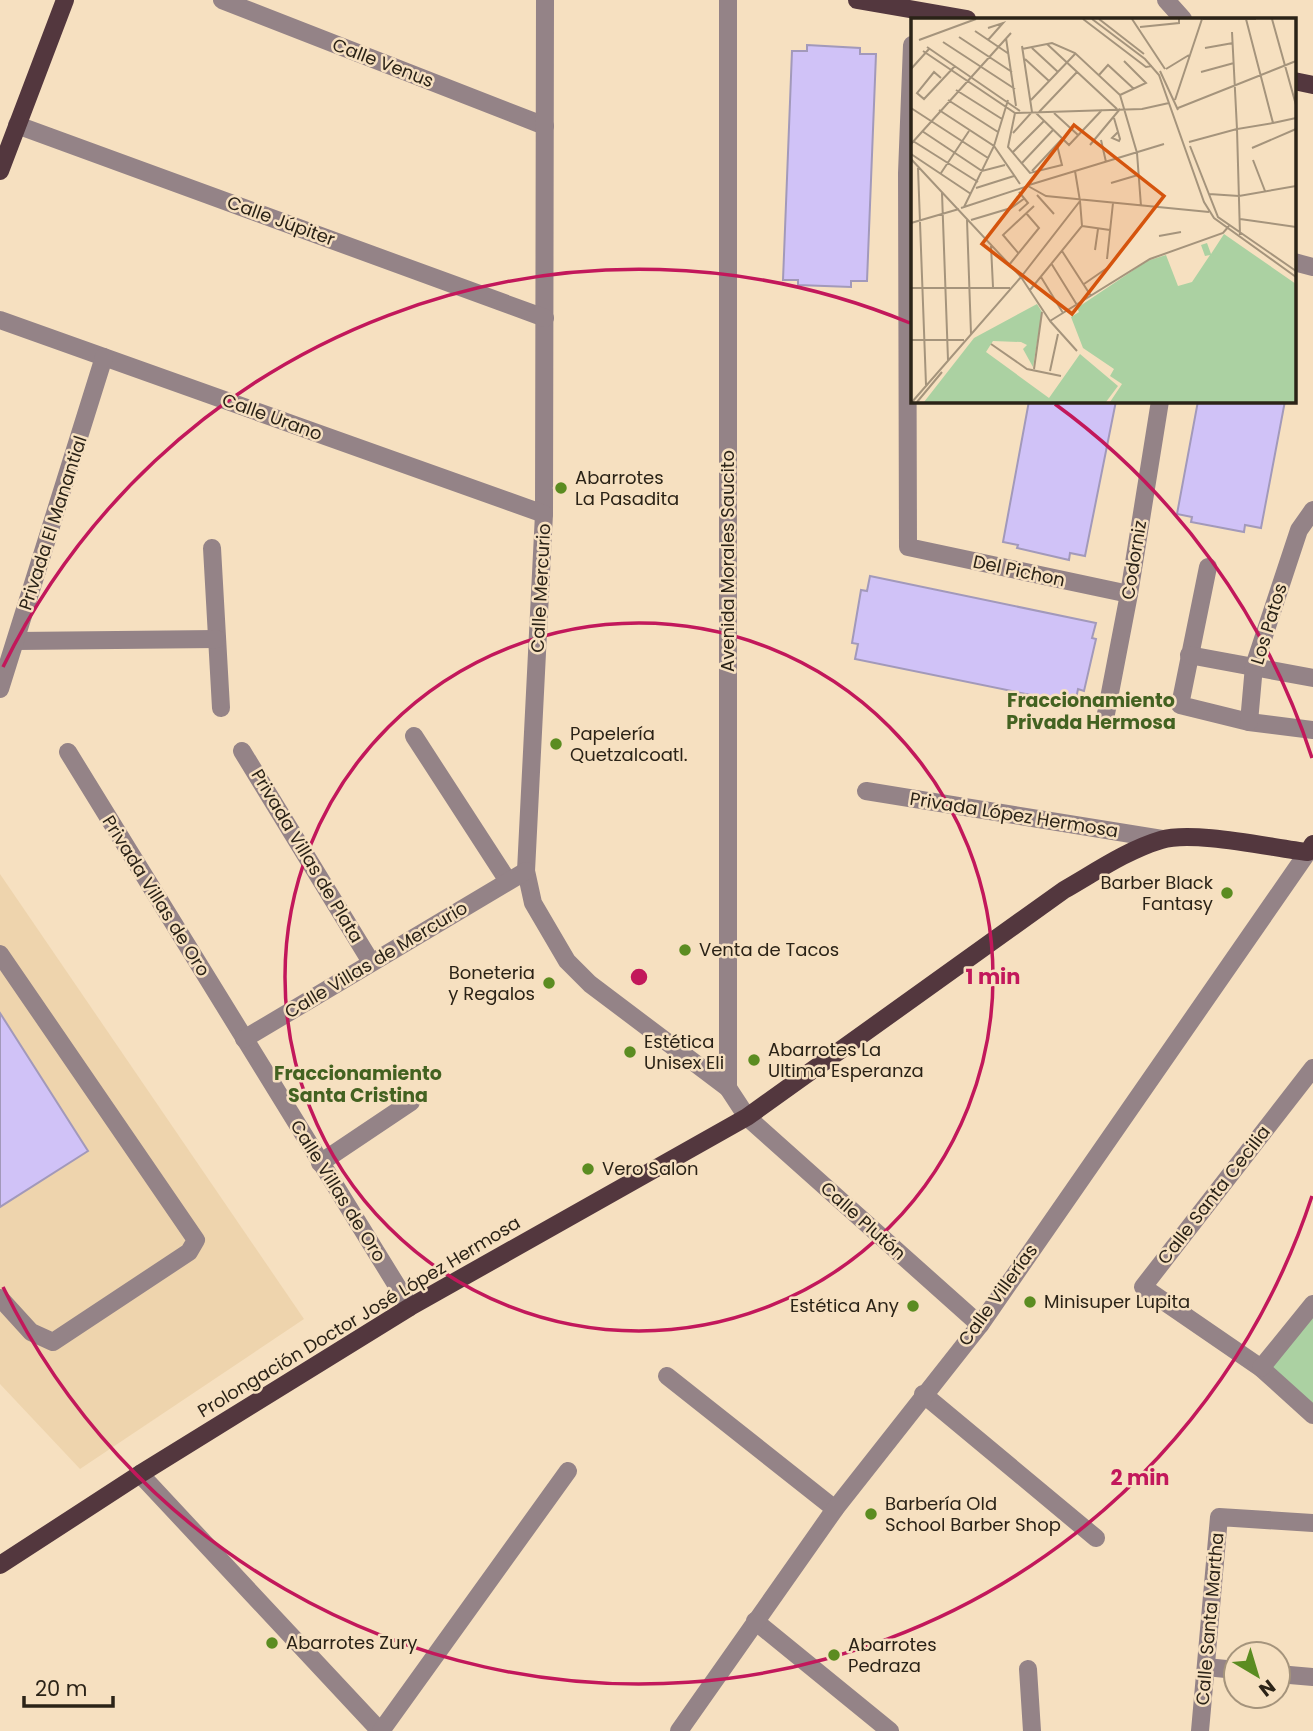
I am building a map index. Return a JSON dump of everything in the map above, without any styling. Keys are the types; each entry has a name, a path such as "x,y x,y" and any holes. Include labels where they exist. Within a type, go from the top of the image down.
{"main road":[{"path":"0,171 65,0"},
{"path":"858,0 914,14 956,18"},
{"path":"1162,839 1192,838 1310,848"},
{"name":"Prolongación Doctor José López Hermosa","path":"0,1565 140,1474 410,1307 747,1117 1064,890 1162,839"}],"street":[{"name":"Calle Venus","path":"222,0 545,125"},
{"name":"Calle Mercurio","path":"545,0 544,514 526,871 534,903 567,961 590,984 728,1088"},
{"name":"Avenida Morales Saucito","path":"728,0 728,1088"},
{"path":"1166,0 1182,18"},
{"path":"909,173 911,88"},
{"name":"Calle Júpiter","path":"17,125 545,317"},
{"name":"Del Pichon","path":"909,173 908,547 1129,594"},
{"path":"1296,263 1313,267"},
{"name":"Calle Urano","path":"0,320 544,514"},
{"name":"Privada El Manantial","path":"0,689 104,357"},
{"name":"Codorniz","path":"1105,719 1129,594 1160,402"},
{"name":"Los Patos","path":"1249,722 1254,666 1299,530 1313,510"},
{"path":"212,548 221,708"},
{"path":"1208,567 1180,705 1249,722 1313,730"},
{"path":"16,640 216,639"},
{"path":"1189,655 1313,678"},
{"path":"414,736 508,881"},
{"name":"Privada Villas de Plata","path":"242,751 371,962"},
{"name":"Privada Villas de Oro","path":"68,752 244,1039"},
{"name":"Privada López Hermosa","path":"866,791 1162,839"},
{"name":"Calle Villerías","path":"679,1731 835,1509 980,1325 1310,848"},
{"name":"Calle Villas de Mercurio","path":"244,1039 526,871"},
{"path":"0,954 196,1240 189,1252 53,1342 31,1332 0,1297"},
{"name":"Calle Villas de Oro","path":"244,1039 410,1307"},
{"name":"Calle Santa Cecilia","path":"1313,1068 1143,1287 1261,1368 1313,1415"},
{"path":"728,1088 747,1117"},
{"path":"320,1163 411,1102"},
{"name":"Calle Plutón","path":"747,1117 980,1325"},
{"path":"1261,1368 1313,1304"},
{"path":"667,1376 835,1509"},
{"path":"923,1394 1096,1538"},
{"path":"140,1474 381,1731 568,1471"},
{"name":"Calle Santa Martha","path":"1200,1731 1219,1517 1313,1523"},
{"path":"755,1621 890,1731"},
{"path":"1206,1667 1222,1669"},
{"path":"1028,1669 1032,1731"},
{"path":"1292,1675 1313,1677"}],"shaded area":[{"path":"0,874 304,1319 80,1469 0,1384"}],"green space":[{"path":"1313,1311 1313,1408 1268,1367"}],"building":[{"path":"807,45 860,48 860,54 876,54 867,281 851,281 851,287 798,285 798,280 783,280 792,51 807,51"},
{"path":"1029,402 1116,402 1085,556 1070,553 1069,560 1017,548 1018,545 1003,542"},
{"path":"1198,402 1285,402 1261,528 1245,525 1244,532 1191,522 1192,517 1177,514"},
{"path":"870,576 1096,623 1092,638 1096,639 1084,691 1078,689 1075,704 855,659 858,644 852,643 861,590 867,591"},
{"path":"0,1013 88,1151 0,1207"}],"place":[{"name":"Abarrotes La Pasadita","path":"561,488"},
{"name":"Papelería Quetzalcoatl.","path":"556,744"},
{"name":"Barber Black Fantasy","path":"1227,893"},
{"name":"Venta de Tacos","path":"685,950"},
{"name":"Boneteria y Regalos","path":"549,983"},
{"name":"Estética Unisex Eli","path":"630,1052"},
{"name":"Abarrotes La Ultima Esperanza","path":"754,1060"},
{"name":"Vero Salon","path":"588,1169"},
{"name":"Minisuper Lupita","path":"1030,1302"},
{"name":"Estética Any","path":"913,1306"},
{"name":"Barbería Old School Barber Shop","path":"871,1514"},
{"name":"Abarrotes Zury","path":"272,1643"},
{"name":"Abarrotes Pedraza","path":"834,1655"}],"district":[{"name":"Fraccionamiento Privada Hermosa","path":"1091,711"},
{"name":"Fraccionamiento Santa Cristina","path":"358,1084"}]}
